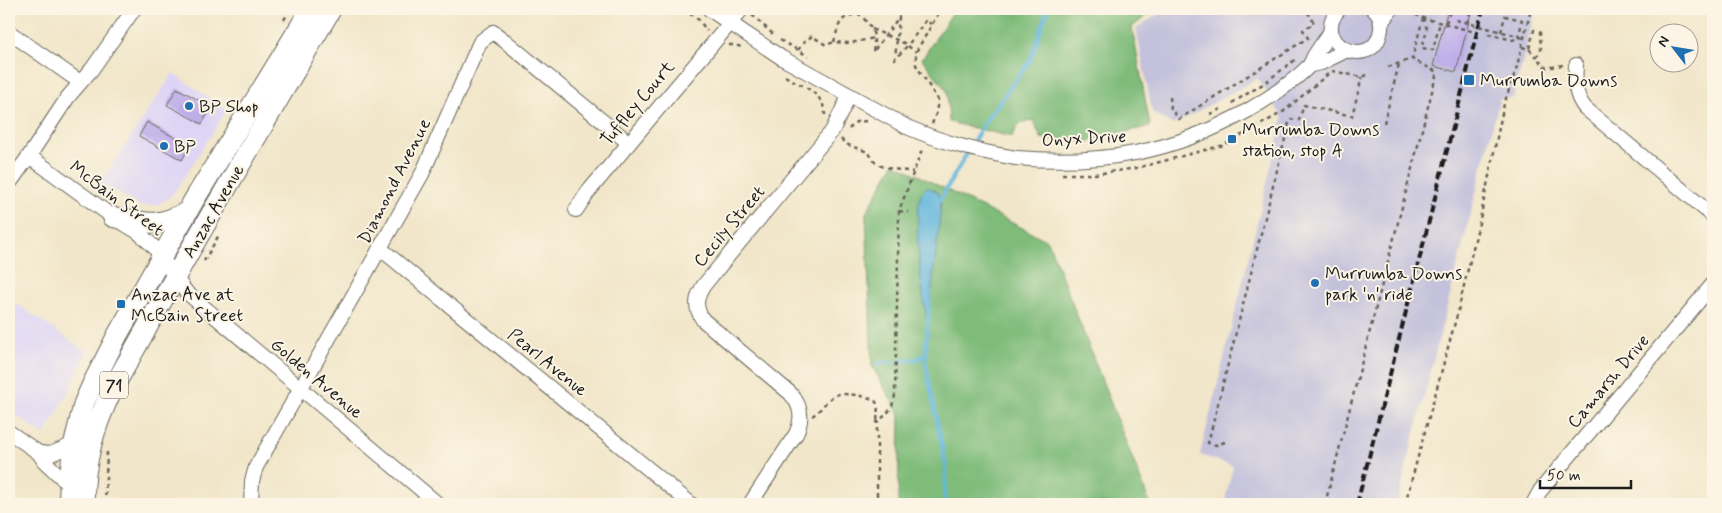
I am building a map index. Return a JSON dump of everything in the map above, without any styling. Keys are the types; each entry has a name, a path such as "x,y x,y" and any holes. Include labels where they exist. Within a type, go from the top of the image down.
{"highway":[{"name":"Anzac Avenue","path":"69,496 74,444 84,404 93,382 187,212 311,9"},
{"name":"Anzac Avenue","path":"84,504 88,458 104,405 175,278 331,9"},
{"path":"113,217 153,224 162,223 187,212"}],"street":[{"path":"9,184 30,156 68,97 92,70 134,9"},
{"path":"709,9 782,58 848,96"},
{"name":"Onyx Drive","path":"848,96 936,140 978,151 1016,158 1053,161 1089,160 1135,154 1175,144 1209,131 1266,100 1305,61 1315,54 1331,31 1332,20 1339,9"},
{"path":"1331,31 1337,43 1347,50 1360,52 1372,47 1380,36 1381,24 1380,18 1374,9"},
{"path":"1381,24 1391,9"},
{"name":"Tuffley Court","path":"576,210 588,192 716,39 730,23 746,11"},
{"path":"9,32 80,82"},
{"name":"Diamond Avenue","path":"251,504 252,481 256,467 422,174 480,42 493,32 629,143"},
{"name":"Onyx Drive","path":"1305,61 1322,63 1347,50"},
{"path":"1576,65 1575,89 1580,102 1585,108 1713,216"},
{"name":"Cecily Street","path":"801,417 799,407 790,393 703,320 696,306 696,299 704,285 832,131 843,125 848,96"},
{"name":"McBain Street","path":"30,156 113,217 138,232 162,256 175,278"},
{"name":"Pearl Avenue","path":"381,249 691,504"},
{"name":"Golden Avenue","path":"175,278 186,292 438,504"},
{"name":"Camarsh Drive","path":"1533,504 1540,491 1713,284"},
{"path":"750,504 796,434 800,426 801,417"},
{"path":"9,432 39,453 44,461 62,477 69,496"},
{"path":"39,453 51,454 74,444"}],"path":[{"path":"683,9 699,20 704,29 726,46 735,45 748,52"},
{"path":"936,114 938,100 916,65 916,52 941,9"},
{"path":"1170,97 1172,109 1178,119 1308,38 1303,30 1314,23 1306,9"},
{"path":"1401,9 1423,18 1475,32"},
{"path":"1412,59 1426,9"},
{"path":"1446,24 1451,9"},
{"path":"1467,23 1471,9"},
{"path":"1405,504 1457,315 1480,219 1505,97 1522,47 1531,9"},
{"path":"746,11 776,37 814,60"},
{"path":"834,42 840,22 848,15 859,14 870,24 872,29 875,38 873,52 899,17 895,59 926,20 931,24"},
{"path":"1501,32 1505,16 1522,20 1519,37"},
{"path":"1423,18 1427,28 1422,48 1433,50 1440,22"},
{"path":"1456,20 1514,36"},
{"path":"872,29 885,36 897,39 916,52"},
{"path":"1529,49 1534,30 1540,32 1541,51 1536,57"},
{"path":"1488,34 1512,40 1519,37 1524,38"},
{"path":"798,50 812,36 826,45 834,42 850,43 875,38"},
{"path":"1522,47 1529,49 1546,68 1558,65 1576,65"},
{"path":"1325,504 1437,72 1412,59 1388,67"},
{"path":"1231,104 1305,61"},
{"path":"1384,122 1399,64"},
{"path":"1332,71 1362,77 1367,74"},
{"path":"780,73 818,96 823,102 825,115 843,125 866,120 871,123"},
{"path":"1225,442 1216,445 1208,443 1290,119 1299,120 1304,104 1352,116 1362,77"},
{"path":"1210,114 1224,107"},
{"path":"843,125 841,140 848,146 869,153 876,163 889,168 913,172 899,211 895,395 893,406 886,416 877,422"},
{"path":"899,211 908,212"},
{"path":"203,263 222,230"},
{"path":"801,417 810,417 818,413 837,393 871,398 876,401 878,404 876,504"},
{"path":"105,504 107,447"}],"shaded area":[{"path":"1166,9 1536,9 1513,98 1500,98 1397,504 1224,504 1233,466 1200,455 1283,118 1258,78 1173,125 1152,112 1136,28"},
{"name":"BP","path":"173,73 227,110 169,198 157,205 140,206 101,182"},
{"path":"11,300 87,352 69,391 44,436 9,409 9,304"}],"green space":[{"path":"955,9 1006,9 1018,15 1020,9 1156,9 1132,27 1150,126 1084,142 1041,138 1033,120 1018,125 1012,137 949,122 947,91 922,59"},
{"path":"894,163 1048,241 1150,504 898,504 900,416 872,366 866,213"}],"water":[{"path":"927,187 936,191 941,198 928,328 923,299 918,238 919,204 922,193"}],"building":[{"path":"1448,9 1472,9 1456,72 1433,66"},
{"name":"BP Shop","path":"177,88 211,107 202,124 167,105"},
{"path":"147,122 190,146 182,160 139,136"}],"waterway":[{"path":"940,200 986,120 1030,61 1048,9"},
{"path":"930,291 925,360 946,467 944,504"},
{"path":"900,361 918,359 926,353"},
{"path":"877,364 892,362"}],"railway":[{"path":"1357,504 1483,9"}],"place":[{"name":"Murrumba Downs","path":"1469,80"},
{"name":"BP Shop","path":"189,106"},
{"name":"Murrumba Downs station, stop A","path":"1232,139"},
{"name":"BP","path":"164,146"},
{"name":"Murrumba Downs park 'n' ride","path":"1315,283"},
{"name":"Anzac Ave at McBain Street","path":"121,304"}]}
